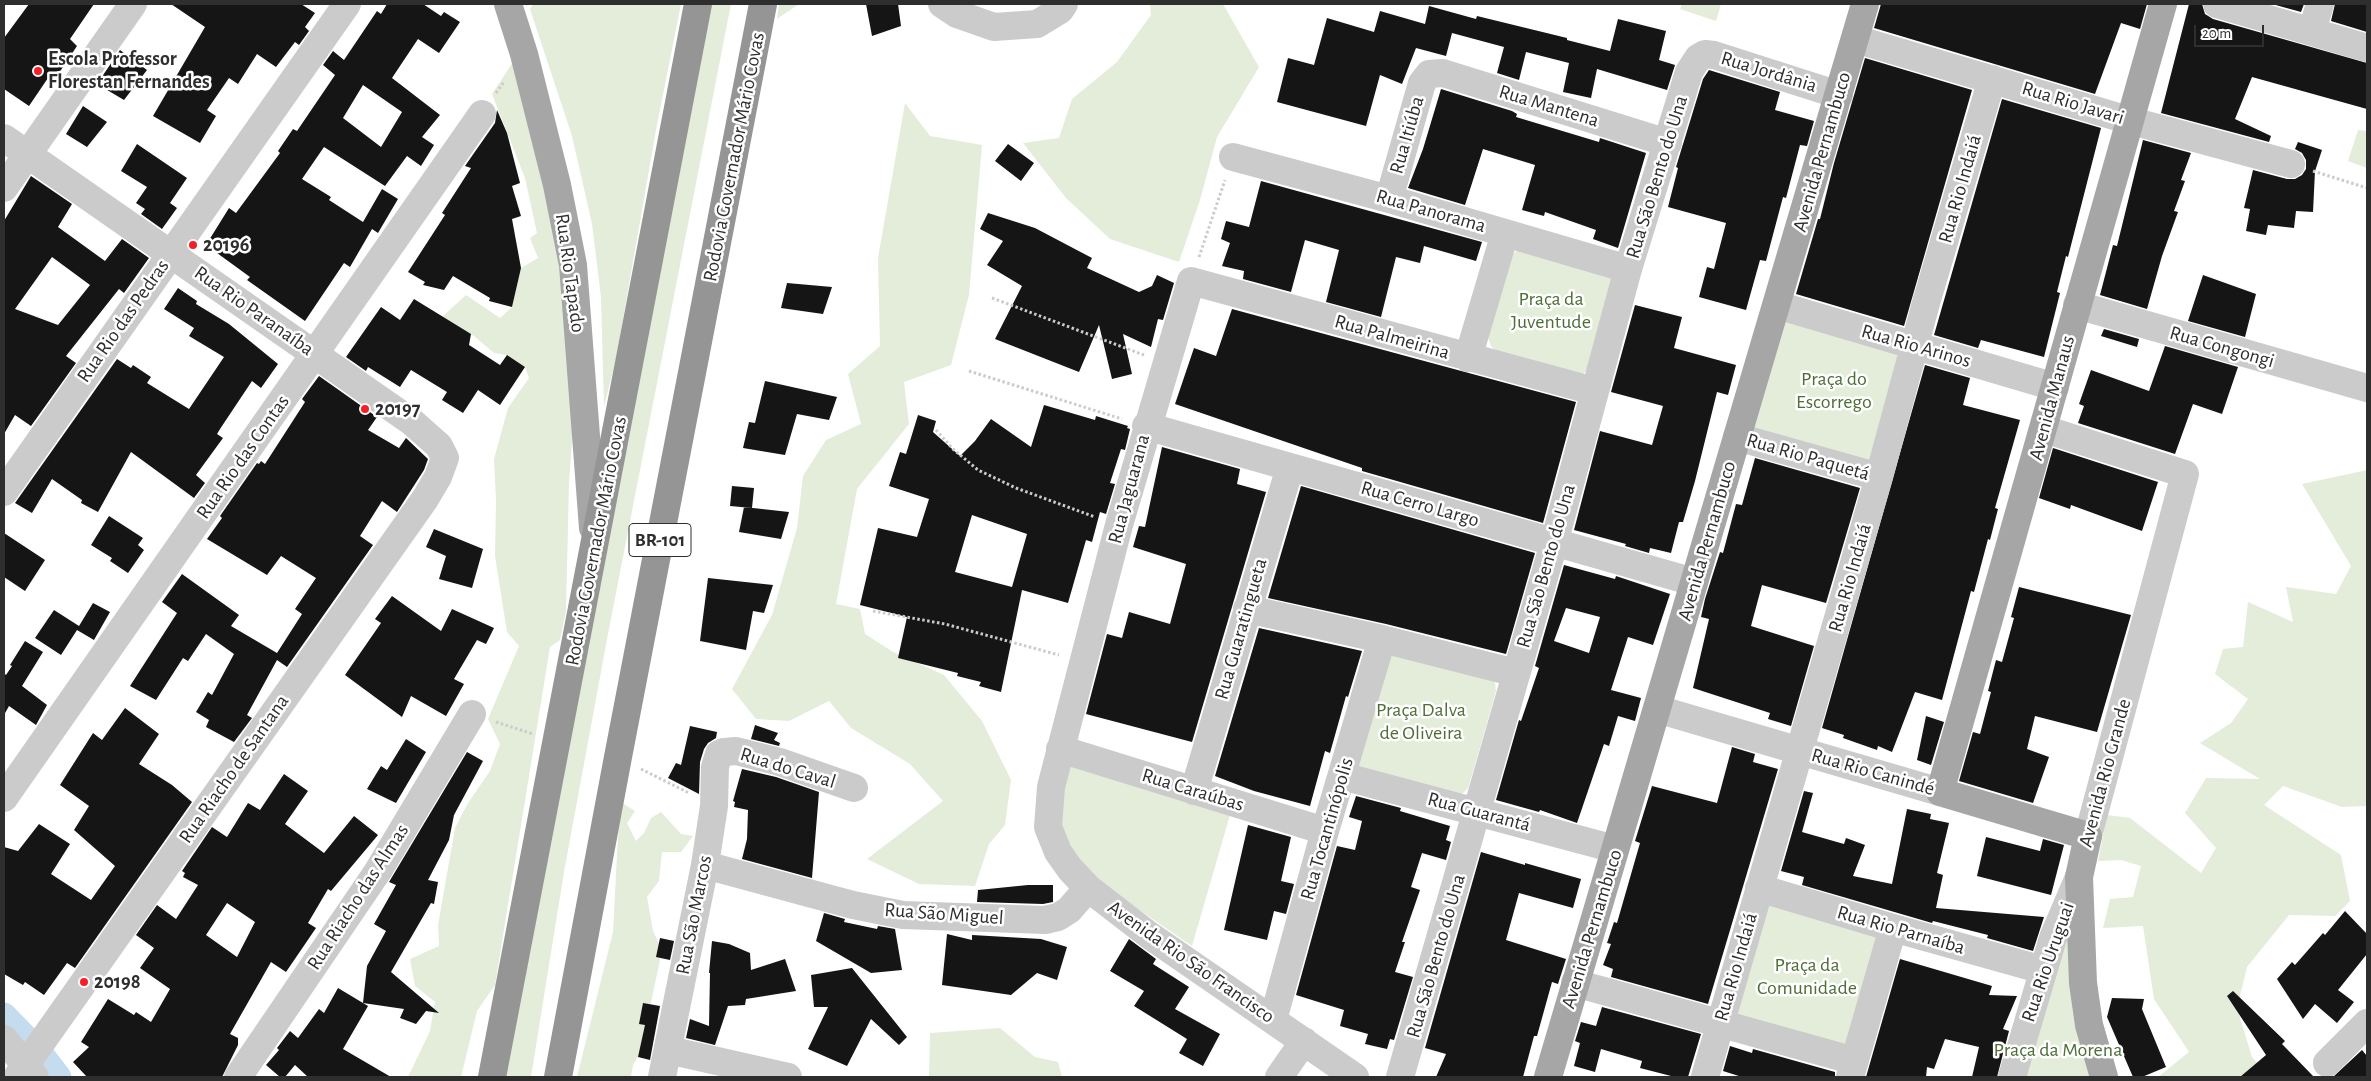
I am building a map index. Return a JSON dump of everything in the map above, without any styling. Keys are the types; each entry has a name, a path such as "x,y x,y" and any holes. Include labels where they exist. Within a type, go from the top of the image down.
{"highway":[{"name":"Rodovia Governador Mário Covas","path":"492,1077 698,4"},
{"name":"Rodovia Governador Mário Covas","path":"558,1077 763,4"}],"main road":[{"name":"Rua Rio Tapado","path":"508,4 524,54 557,185 573,265 594,550"},
{"name":"Avenida Pernambuco","path":"1548,1077 1866,4"},
{"name":"Avenida Manaus","path":"1940,792 2044,429 2128,120 2163,4"},
{"name":"Rua Rio Canindé","path":"1940,792 2088,836"},
{"name":"Avenida Rio Grande","path":"2088,836 2079,877 2083,983 2089,1026 2104,1077"}],"street":[{"path":"4,188 133,4"},
{"name":"Rua Rio das Pedras","path":"4,492 348,4"},
{"path":"942,4 957,14 994,27 1037,24 1060,10 1064,4"},
{"path":"2217,4 2367,48"},
{"path":"2312,31 2320,4"},
{"name":"Rua Rio Javari","path":"1855,39 1992,78 2128,120 2291,164"},
{"name":"Rua Jordânia","path":"1698,58 1705,54 1714,55 1839,95"},
{"name":"Rua São Bento do Una","path":"1400,1077 1478,812 1554,543 1628,269 1689,72 1698,58"},
{"name":"Rua Mantena","path":"1429,74 1443,73 1668,143"},
{"name":"Rua Itiúba","path":"1389,199 1422,83 1429,74"},
{"name":"Rua Rio Indaiá","path":"1705,1077 1879,477 1916,347 1926,302 1992,78"},
{"name":"Rua Rio das Contas","path":"4,798 482,114"},
{"name":"Rua Rio Paranaíba","path":"4,138 412,422 439,446 445,458"},
{"name":"Rua Panorama","path":"1233,157 1389,199 1628,269"},
{"path":"1468,358 1505,233"},
{"name":"Rua Palmeirina","path":"1191,281 1594,391"},
{"name":"Rua Jaguarana","path":"1048,827 1051,787 1136,423 1191,281"},
{"name":"Rua Rio Arinos","path":"1777,305 2055,388"},
{"name":"Rua Congongi","path":"2077,305 2367,388"},
{"name":"Rua Cerro Largo","path":"1136,423 1694,582"},
{"name":"Avenida Rio Grande","path":"2044,429 2185,474 2088,836"},
{"name":"Rua Rio Paquetá","path":"1737,438 1879,477"},
{"name":"Rua Riacho de Santana","path":"28,1066 425,499 438,478 445,458"},
{"name":"Rua Guaratingueta","path":"1194,791 1290,467"},
{"path":"1247,609 1382,639 1516,673"},
{"name":"Rua Tocantinópolis","path":"1273,1020 1325,831 1382,639"},
{"name":"Rua Rio Canindé","path":"1657,709 1940,792"},
{"name":"Rua Riacho das Almas","path":"238,1077 378,871 472,714"},
{"name":"Rua Caraúbas","path":"1060,749 1325,831"},
{"name":"Rua do Caval","path":"721,752 736,751 780,762 854,788"},
{"name":"Rua São Marcos","path":"662,1077 705,865 714,806 715,767 721,752"},
{"name":"Rua Guarantá","path":"1342,776 1615,850"},
{"name":"Avenida Rio São Francisco","path":"1048,827 1058,852 1070,869 1088,888 1149,935 1355,1077"},
{"name":"Rua São Miguel","path":"705,865 853,906 903,915 1045,920 1058,917 1069,910 1088,888"},
{"name":"Rua Rio Uruguai","path":"2012,1077 2053,938 2079,877"},
{"name":"Rua Rio Parnaíba","path":"1759,888 2043,970"},
{"path":"1575,983 1720,1022 1852,1069 1893,928"},
{"path":"2327,1063 2367,1023"},
{"path":"4,1039 28,1066"},
{"path":"1279,1077 1304,1042"},
{"path":"668,1050 788,1077"}],"path":[{"path":"1191,281 1233,157"},
{"path":"2291,164 2367,188"},
{"path":"992,298 1153,358"},
{"path":"969,371 1136,423"},
{"path":"936,430 953,449 978,470 1016,488 1095,517"},
{"path":"873,611 946,624 1065,657"},
{"path":"472,714 557,742"},
{"path":"618,757 714,806"}],"green space":[{"path":"533,4 681,4 656,130 616,359 604,407 601,297 592,224 572,136 530,9"},
{"path":"710,4 731,4 608,634 564,872 531,1077 503,1077"},
{"path":"779,4 799,4 777,19"},
{"path":"1150,4 1223,4 1259,67 1217,137 1200,200 1179,262 1110,239 1066,198 1023,143 1059,138 1072,99 1117,62 1151,15"},
{"path":"1682,4 1721,4 1716,21 1680,9"},
{"path":"513,62 556,219 574,411 569,483 566,611 560,640 550,647 495,985 477,1011 461,1077 408,1077 430,1031 435,1002 415,986 410,959 439,946 438,925 455,828 468,803 490,771 500,744 488,719 519,646 507,632 495,556 496,501 494,459 508,408 529,378 525,367 507,355 494,353 474,336 442,317 466,295 500,318 512,307 521,268 538,258 530,238 537,233 525,178 492,94"},
{"path":"905,103 930,136 982,145 969,295 951,365 904,382 909,424 857,489 836,604 860,609 865,634 893,652 944,675 982,721 1011,780 1005,825 989,844 975,886 919,884 867,859 943,801 910,764 851,728 829,701 789,721 756,719 732,689 772,615 797,528 803,476 826,440 861,424 848,374 880,346 878,258"},
{"path":"2358,130 2367,131 2367,168 2348,161"},
{"name":"Praça da Juventude","path":"1520,249 1614,276 1589,368 1583,374 1496,351 1491,346 1487,335 1512,254"},
{"name":"Praça do Escorrego","path":"1784,318 1901,349 1873,462 1754,428"},
{"path":"2367,470 2367,806 2342,807 2283,786 2264,805 2341,855 2350,901 2335,916 2289,915 2247,967 2237,1008 2252,1057 2269,1077 2158,1077 2189,1052 2154,999 2143,926 2103,928 2110,899 2133,897 2141,866 2121,860 2098,861 2107,815 2130,818 2201,873 2216,848 2185,813 2206,778 2260,779 2200,743 2231,723 2248,699 2215,674 2223,649 2243,647 2248,602 2293,622 2286,587 2336,594 2351,566 2302,484"},
{"name":"Praça Dalva de Oliveira","path":"1387,647 1492,678 1495,682 1496,691 1468,788 1462,794 1356,769"},
{"path":"1071,760 1232,808 1192,946 1119,896 1076,861 1062,830 1060,809"},
{"path":"622,803 635,811 627,823 636,841 644,833 651,818 661,812 681,834 693,836 681,852 662,852 659,881 647,897 653,931 662,950 648,1017 651,1035 633,1065 631,1077 577,1077 613,932 618,836"},
{"name":"Praça da Comunidade","path":"1769,904 1879,934 1847,1046 1735,1016"},
{"name":"Praça da Morena","path":"2068,934 2097,1077 2021,1077"},
{"path":"1000,1028 1035,1057 1058,1062 1062,1077 929,1077 930,1033"}],"building":[{"name":"Escola Professor Florestan Fernandes","path":"29,4 94,4 70,39 77,46 55,79 48,78 29,106 4,89 4,38"},
{"path":"171,4 301,4 315,13 305,27 309,31 299,45 295,42 276,67 257,54 238,84 229,78 207,110 216,116 200,143 153,116 205,27"},
{"path":"387,4 423,4 441,16 444,12 460,22 439,53 418,39 392,78 440,115 422,137 434,145 421,166 407,156 385,186 324,147 302,179 331,197 329,200 363,222 382,189 398,199 378,233 372,229 350,267 344,263 305,321 247,280 250,277 206,245 229,208 236,213 280,153 278,151 293,129 297,131 335,75 323,65 333,51 344,60 377,11 381,14","holes":["363,85 402,112 381,147 343,118"]},
{"path":"866,4 898,4 901,26 872,36"},
{"path":"1881,4 2147,4 2140,29 2121,23 2095,94 1874,28"},
{"path":"2189,4 2202,4 2205,14 2213,19 2367,63 2367,109 2252,77 2235,119 2271,136 2269,142 2161,113"},
{"path":"2272,4 2304,4 2301,12"},
{"path":"2335,4 2367,4 2367,32 2331,21"},
{"path":"1429,6 1476,19 1477,16 1567,38 1567,40 1610,51 1618,19 1666,31 1659,60 1675,65 1667,90 1597,69 1591,98 1563,92 1569,63 1526,52 1519,80 1497,73 1504,47 1452,33 1446,56 1416,48 1402,84 1380,75 1366,126 1277,102 1288,58 1314,65 1327,18 1374,32 1380,11 1425,24"},
{"path":"120,50 147,70 124,100 97,84"},
{"path":"1865,58 1972,90 1904,326 1796,294 1818,219 1820,219 1834,163"},
{"path":"1709,70 1780,92 1775,110 1814,121 1807,146 1800,145 1786,198 1783,197 1766,261 1760,260 1746,310 1699,297 1707,267 1714,269 1726,223 1668,207 1678,168 1676,167 1703,79"},
{"path":"1441,89 1512,111 1517,114 1516,117 1599,142 1600,138 1646,153 1618,248 1593,239 1596,230 1545,212 1544,216 1522,210 1535,165 1483,149 1465,205 1408,188 1423,149"},
{"path":"2002,99 2101,128 2068,257 2066,256 2057,292 2060,293 2044,357 1981,340 1978,348 1934,335"},
{"path":"83,106 107,122 87,147 66,134"},
{"path":"497,110 507,133 520,183 512,186 521,216 512,219 521,268 512,307 489,301 490,298 453,276 444,290 423,285 425,282 408,272 445,215 442,213 471,168 465,166 495,123"},
{"path":"2143,140 2191,153 2181,180 2185,181 2174,211 2178,212 2162,256 2147,309 2100,295 2113,245 2117,246"},
{"path":"2298,142 2322,150 2315,171 2313,212 2296,211 2294,228 2268,225 2266,235 2246,231 2250,209 2244,208 2253,170 2287,179 2295,179 2302,175 2306,169 2306,160 2302,153 2295,149"},
{"path":"137,144 187,178 170,203 177,208 162,229 141,214 145,209 136,203 147,187 121,171"},
{"path":"1008,144 1034,163 1021,181 995,161"},
{"path":"31,176 72,204 58,227 105,261 122,239 149,258 124,293 119,289 66,356 76,363 31,426 15,415 4,434 4,221","holes":["52,257 90,285 58,325 15,309"]},
{"path":"1261,181 1482,242 1476,261 1424,246 1420,263 1396,257 1381,317 1326,302 1339,250 1305,240 1291,292 1243,279 1244,271 1222,266 1230,243 1221,239 1226,221 1249,227"},
{"path":"988,213 1035,228 1092,258 1087,268 1139,292 1152,286 1157,275 1174,283 1163,320 1158,319 1151,347 1123,334 1132,374 1112,379 1099,325 1079,372 995,339 1022,286 987,265 1003,241 980,229"},
{"path":"2203,275 2256,294 2245,337 2188,321"},
{"path":"787,283 832,287 823,314 781,308"},
{"path":"178,288 197,301 196,304 229,324 278,364 261,388 252,381 220,429 217,434 223,438 196,475 205,483 194,498 131,452 98,512 81,503 82,500 52,479 32,513 15,503 117,359 131,368 133,365 151,377 147,383 189,409 224,357 189,336 194,328 164,309"},
{"path":"414,299 471,334 469,345 500,365 507,355 525,367 500,405 478,390 463,413 442,400 447,392 411,370 400,387 368,367 366,371 346,357 381,307 400,320"},
{"path":"1635,305 1682,317 1674,348 1736,365 1728,395 1717,392 1695,481 1683,522 1679,522 1671,553 1650,548 1649,553 1625,546 1626,544 1574,530 1600,431 1652,445 1663,406 1611,392"},
{"path":"1232,309 1576,402 1543,523 1362,471 1362,468 1175,404 1194,348 1216,356"},
{"path":"2104,329 2139,339 2137,347 2101,336"},
{"path":"2165,346 2238,367 2222,414 2193,404 2175,454 2078,423 2084,406 2079,404 2091,370 2149,391"},
{"path":"1925,365 1970,378 1963,405 2020,420 1995,508 1998,509 1990,540 1988,539 1974,592 1971,591 1942,700 1915,692 1892,752 1878,746 1877,750 1843,738 1844,735 1822,728"},
{"path":"319,376 377,417 368,430 399,448 406,438 428,459 424,470 397,512 382,501 360,536 373,545 287,667 277,660 247,715 252,718 234,742 206,727 209,720 196,712 208,692 212,695 234,654 206,634 188,661 183,658 156,700 130,686 177,613 162,602 182,574 239,615 231,626 277,653 302,614 295,609 316,578 281,556 267,575 207,539 222,518 220,516 257,463 259,464 261,461 265,464 305,402 302,399"},
{"path":"765,381 837,397 829,420 797,414 785,455 743,448 749,422 755,423"},
{"path":"1044,405 1095,420 1096,416 1128,426 1127,428 1130,429 1125,450 1121,449 1110,483 1115,484 1106,514 1100,512 1092,542 1086,540 1068,603 1022,590 1001,692 979,686 981,682 957,676 958,673 898,658 907,617 860,605 878,528 917,537 929,499 889,486 900,452 906,454 918,415 936,421 933,432 960,456 975,441 991,419 1031,447","holes":["972,515 1027,534 1012,587 955,572"]},
{"path":"1162,447 1240,469 1237,484 1266,492 1192,742 1086,714 1107,634 1122,638 1129,612 1170,624 1186,564 1133,547 1139,526 1145,527"},
{"path":"2053,448 2158,482 2142,531 2071,505 2070,509 2039,498"},
{"path":"1755,458 1860,488 1826,603 1762,585 1751,626 1814,646 1791,726 1768,719 1770,713 1693,688 1709,619 1701,617 1705,599 1720,552 1723,553 1736,504 1742,505"},
{"path":"732,486 754,488 752,508 730,506"},
{"path":"1301,486 1535,553 1506,654 1386,624 1268,598"},
{"path":"744,507 789,512 781,539 739,532"},
{"path":"109,516 143,538 138,545 144,550 128,573 110,561 112,558 91,545"},
{"path":"434,529 483,549 472,588 439,579 446,556 426,547"},
{"path":"4,533 45,560 25,591 4,577"},
{"path":"1564,565 1615,579 1616,576 1670,594 1653,645 1628,637 1611,690 1641,698 1635,721 1618,716 1609,746 1604,744 1577,823 1540,810 1539,812 1496,800 1519,720 1521,721 1539,668 1535,666","holes":["1566,608 1600,617 1589,653 1554,641"]},
{"path":"708,578 773,585 764,613 753,611 746,650 700,641"},
{"path":"2019,587 2131,615 2097,732 2035,716 2027,749 2049,757 2033,803 1959,781 1973,732 1980,734 1991,692 1988,691 1996,660 2002,662 2014,618 2011,617"},
{"path":"392,596 441,631 452,609 494,628 486,644 477,640 454,679 464,684 446,716 411,696 402,717 345,675 381,623 375,619"},
{"path":"93,603 110,612 94,640 77,630 61,655 35,638 54,610 79,626"},
{"path":"1259,628 1362,651 1348,697 1346,696 1330,753 1325,751 1310,806 1254,791 1215,776"},
{"path":"25,641 43,652 22,686 47,705 36,725 9,706 4,715 4,673 6,675 12,666 10,665"},
{"path":"125,708 159,734 139,764 172,785 192,802 75,968 67,963 44,995 25,982 23,985 4,974 4,847 18,851 39,824 70,844 51,874 91,900 115,866 74,830 89,806 60,785 93,733 102,740"},
{"path":"1926,716 1944,722 1931,765 1917,760"},
{"path":"755,725 778,733 774,740 780,743 779,746 751,739"},
{"path":"690,726 717,732 716,738 708,743 704,749 700,762 699,794 668,778 676,763 681,765"},
{"path":"406,739 426,752 396,803 367,789 381,766 387,770"},
{"path":"1732,747 1755,754 1753,762 1778,769 1708,1004 1611,977 1613,969 1603,965 1611,944 1607,943 1614,922 1617,923 1640,843 1635,841 1652,786 1717,803"},
{"path":"467,752 483,761 454,815 449,840 428,880 438,882 434,904 431,903 391,972 439,1013 426,1011 416,1024 400,1018 404,1009 363,1003 367,966 386,931 374,924 396,885 389,882"},
{"path":"742,769 776,777 819,792 812,878 742,859 747,839 748,810 734,807 735,802 733,801"},
{"path":"284,774 308,791 285,824 324,853 354,816 378,835 331,891 328,889 308,923 316,928 286,972 271,962 230,1034 238,1038 238,1045 222,1077 87,1077 73,1062 89,1047 81,1042 108,999 134,1015 136,1012 151,1022 170,989 140,968 154,948 136,935 157,905 176,919 198,885 183,877 185,873 182,871 212,827 227,837 248,803 260,810","holes":["227,903 255,922 237,957 206,935"]},
{"path":"1804,791 1813,793 1802,832 1844,844 1846,838 1865,845 1853,876 1892,884 1907,809 1931,814 1930,819 1949,823 1937,873 1943,875 1936,908 2044,917 2033,951 1987,938 1988,935 1933,921 1932,923 1802,885 1804,877 1781,871"},
{"path":"1356,796 1401,808 1400,811 1450,826 1446,840 1451,842 1446,860 1422,853 1411,887 1420,890 1402,942 1405,942 1395,972 1413,977 1394,1040 1390,1039 1387,1049 1365,1044 1368,1034 1340,1026 1344,1010 1296,995 1337,846 1355,850 1362,821 1349,817"},
{"path":"1248,825 1291,837 1281,881 1294,884 1286,914 1274,911 1267,940 1224,930"},
{"path":"1986,837 2040,851 2043,839 2064,845 2051,895 1977,876"},
{"path":"1481,852 1581,879 1573,908 1519,893 1506,940 1566,959 1558,984 1552,982 1523,1077 1436,1077 1446,1054 1425,1048"},
{"path":"1028,885 1053,885 1053,902 1043,904 977,902 978,890"},
{"path":"2345,911 2367,934 2367,954 2338,990 2354,1002 2337,1023 2315,1004 2303,1019 2277,979 2292,962 2295,965 2323,933 2325,935"},
{"path":"824,913 845,919 844,922 877,929 878,926 895,929 902,970 871,973 816,941"},
{"path":"947,934 972,940 972,935 1041,939 1067,947 1057,980 1037,973 1011,995 942,985"},
{"path":"660,938 674,941 670,960 656,957"},
{"path":"1129,939 1156,959 1153,964 1189,987 1175,1009 1220,1034 1203,1066 1179,1053 1187,1039 1134,1006 1144,991 1110,971"},
{"path":"712,941 729,944 750,953 751,970 785,959 796,991 746,999 745,1005 728,1006 715,1045 686,1038 690,1019 709,1026 709,973"},
{"path":"1900,959 1992,986 1989,995 2017,996 2003,1029 2009,1031 1997,1077 1972,1077 1979,1047 1945,1039 1934,1069 1927,1067 1926,1077 1866,1077"},
{"path":"852,968 907,1037 899,1045 871,1019 847,1066 808,1049 828,1007 814,1007 811,975"},
{"path":"338,988 368,1006 343,1049 391,1077 308,1077 295,1065 285,1077 280,1077 266,1065 279,1050 277,1048 290,1031 298,1038 319,1009 324,1013"},
{"path":"2233,991 2285,1041 2282,1044 2314,1077 2240,1077 2266,1055 2227,996"},
{"path":"2112,998 2144,999 2142,1009 2166,1067 2142,1077 2133,1077 2107,1017"},
{"path":"643,1003 660,1006 650,1060 638,1057 645,1025 639,1024"},
{"path":"1602,1007 1701,1034 1688,1077 1675,1077 1640,1068 1642,1061 1601,1049 1595,1072 1574,1066 1580,1043 1575,1041 1581,1022 1596,1026"},
{"path":"1730,1046 1752,1053 1753,1049 1835,1072 1835,1077 1742,1077 1723,1071"},
{"path":"2362,1050 2367,1056 2367,1077 2333,1077"}],"waterway":[{"path":"4,1015 39,1051 59,1077"}],"place":[{"name":"Escola Professor Florestan Fernandes","path":"38,71"},
{"name":"20196","path":"193,245"},
{"name":"20197","path":"365,409"},
{"name":"20198","path":"84,982"}]}
